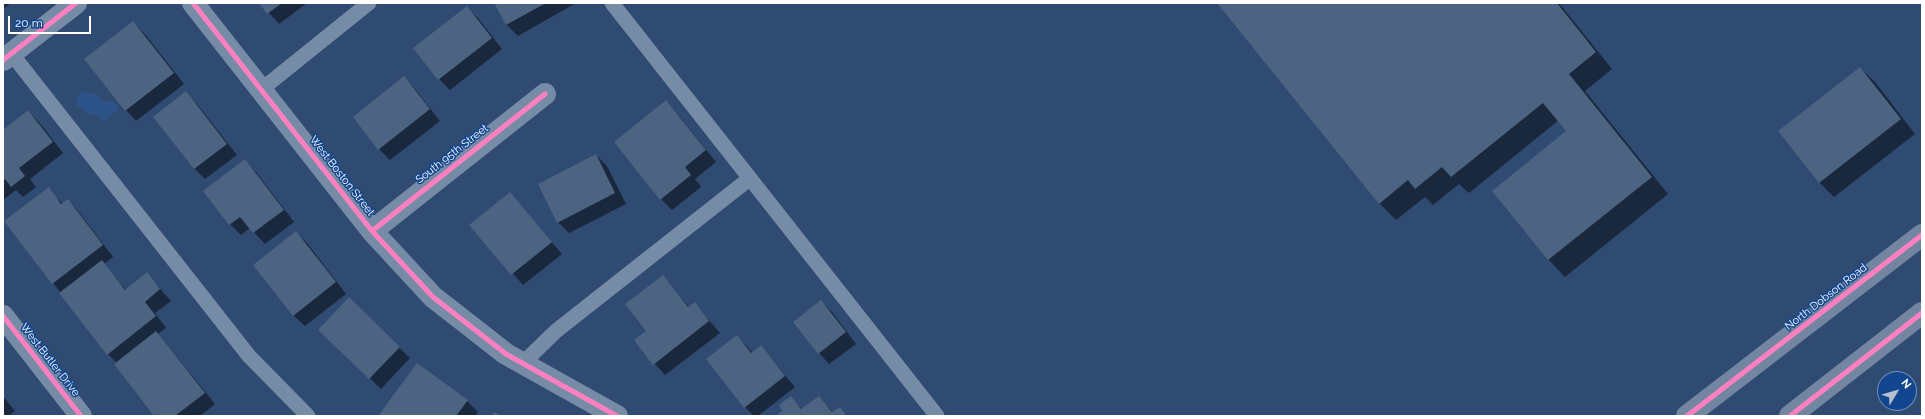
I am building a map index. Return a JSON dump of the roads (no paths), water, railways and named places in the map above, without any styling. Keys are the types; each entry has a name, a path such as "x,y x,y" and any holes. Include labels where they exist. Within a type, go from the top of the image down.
{"main road":[{"name":"North Dobson Road","path":"1687,416 1922,235"},
{"path":"1790,416 1922,313"}],"street":[{"path":"7,56 76,3"},
{"name":"West Boston Street","path":"193,3 372,231 432,297 506,354 617,416"},
{"name":"South 95th Street","path":"372,231 545,94"},
{"name":"West Butler Drive","path":"3,316 81,416"}],"lane":[{"path":"262,89 370,3"},
{"path":"612,3 937,416"},
{"path":"7,56 249,356 308,416"},
{"path":"523,363 556,331 749,179"}],"water":[{"path":"80,92 96,94 102,101 113,102 118,107 117,112 110,115 106,121 98,116 87,113 76,104"}]}
